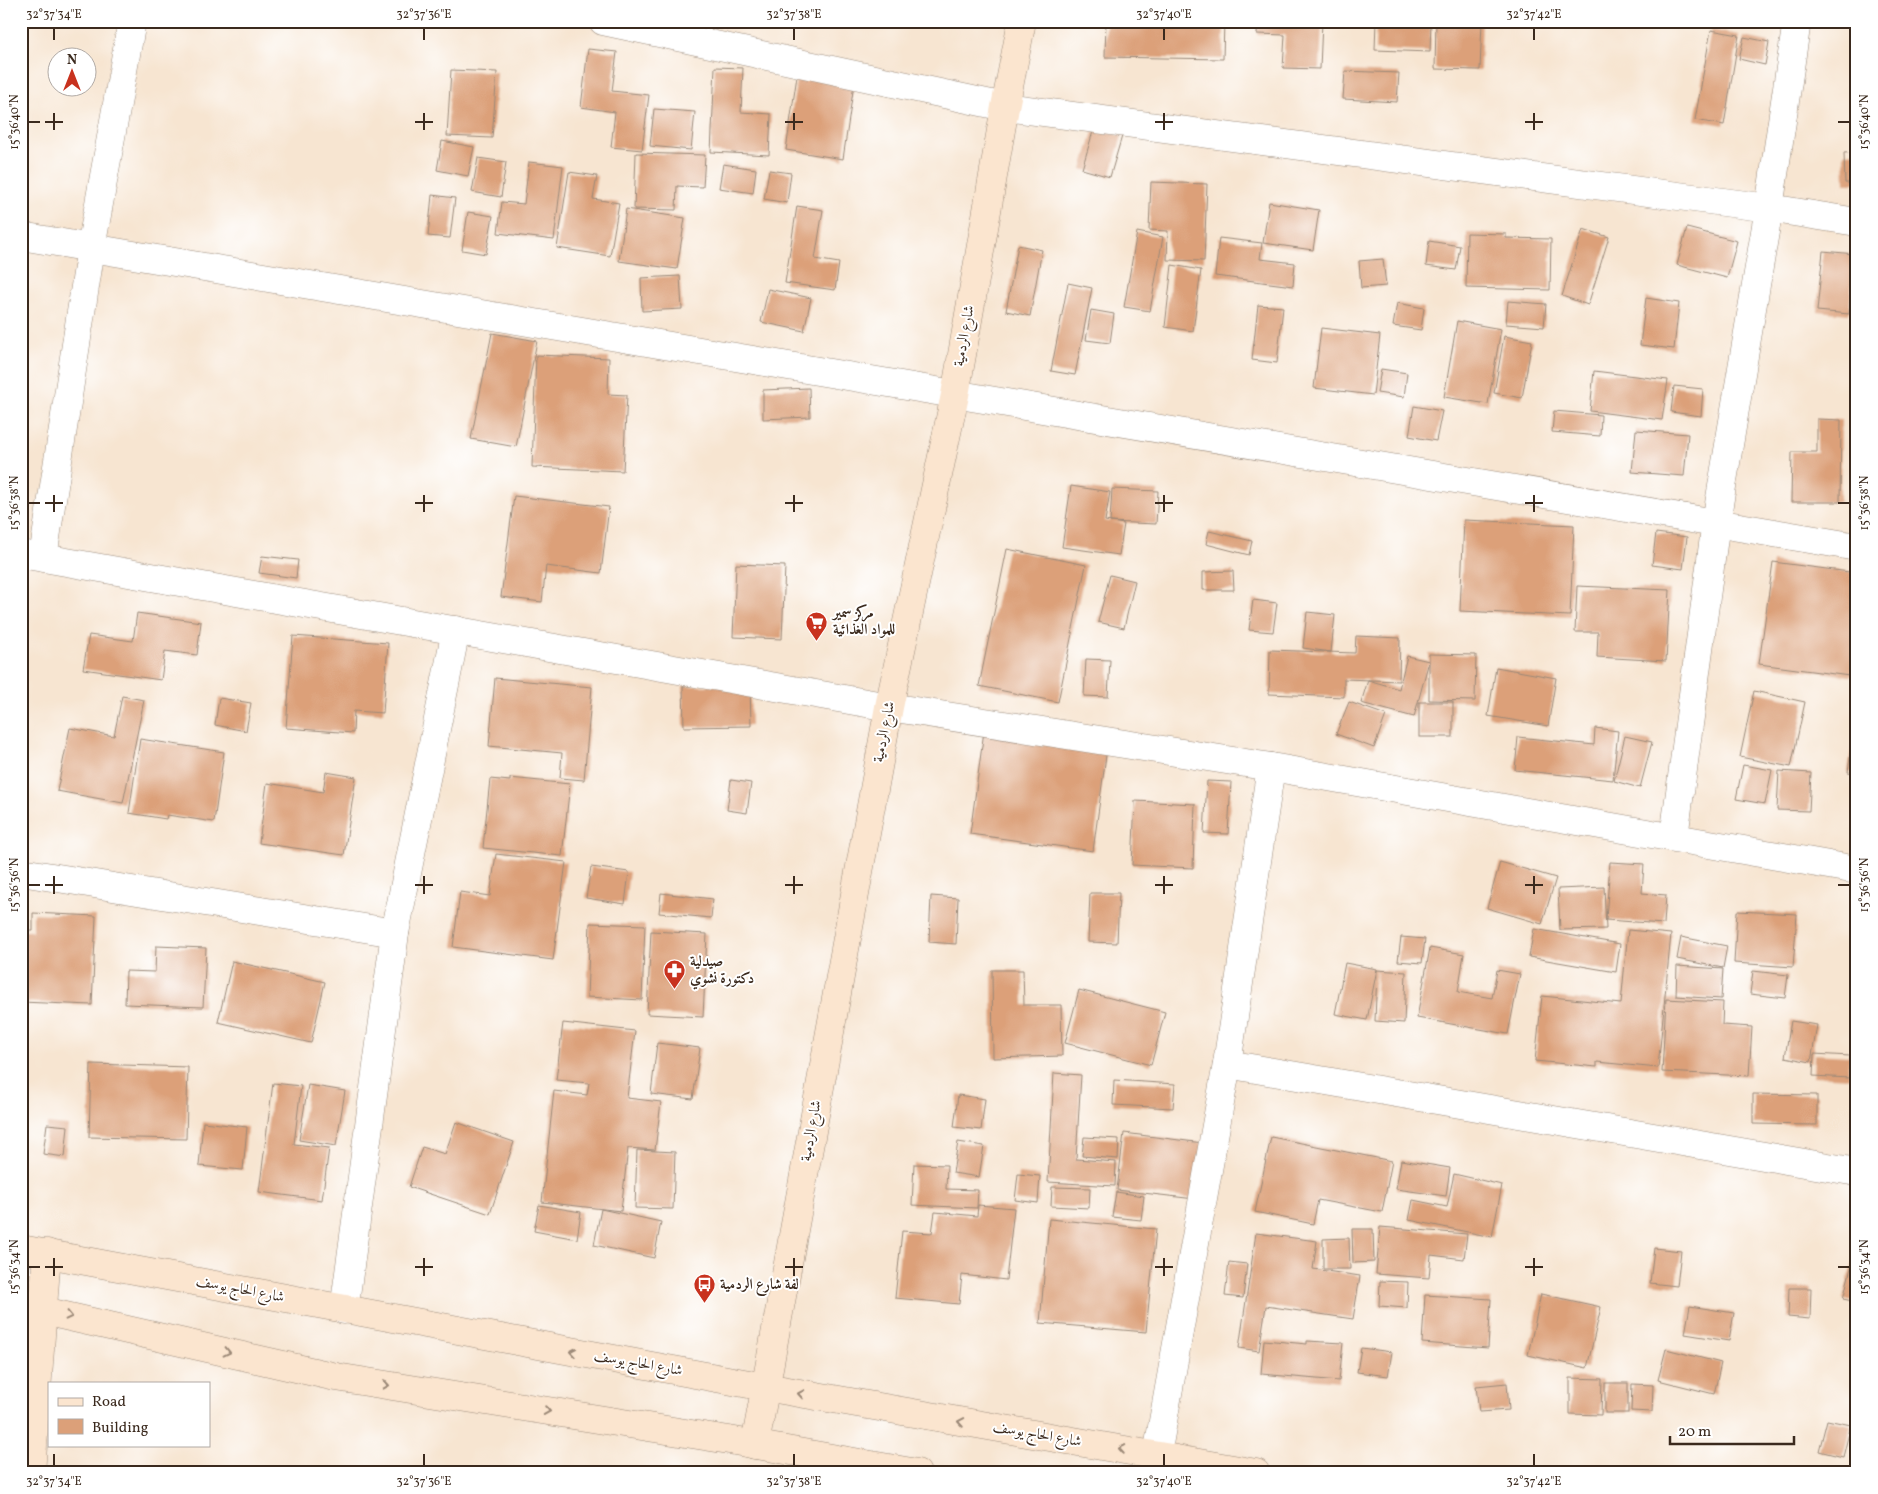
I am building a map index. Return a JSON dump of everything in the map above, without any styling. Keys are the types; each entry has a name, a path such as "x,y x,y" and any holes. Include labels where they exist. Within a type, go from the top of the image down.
{"main road":[{"name":"شارع الردمية","path":"755,1445 889,707 955,395 1005,107 1022,21"},
{"name":"شارع الحاج يوسف","path":"34,1251 765,1387 1256,1473"},
{"path":"31,1473 34,1251"},
{"path":"32,1308 336,1377 917,1473"}],"street":[{"path":"132,21 32,556 889,707 1271,767 1857,870"},
{"path":"603,21 1005,107 1769,208 1857,222"},
{"path":"1674,837 1716,522 1769,208 1797,21"},
{"path":"21,236 1857,547"},
{"path":"344,1310 395,933 456,630"},
{"path":"1158,1455 1227,1064 1271,767"},
{"path":"21,872 395,933"},
{"path":"1227,1064 1857,1172"}],"building":[{"path":"1106,21 1224,21 1223,59 1105,57"},
{"path":"1258,21 1322,21 1320,69 1283,68 1285,35 1257,34"},
{"path":"1376,21 1431,21 1430,52 1375,50"},
{"path":"1436,21 1482,21 1480,70 1435,69"},
{"path":"1733,21 1774,21 1773,28"},
{"path":"1711,30 1739,35 1724,125 1695,120"},
{"path":"1744,37 1769,42 1765,65 1739,59"},
{"path":"588,49 617,52 612,91 649,95 642,150 611,147 615,112 581,107"},
{"path":"715,67 743,68 741,112 771,114 769,155 711,152"},
{"path":"451,70 497,72 492,138 447,136"},
{"path":"1345,71 1399,73 1397,102 1343,99"},
{"path":"797,76 854,84 843,159 786,150"},
{"path":"654,109 695,112 691,150 650,146"},
{"path":"1094,128 1122,136 1110,177 1082,169"},
{"path":"442,141 474,147 468,176 437,170"},
{"path":"1857,152 1857,183 1845,183 1844,153"},
{"path":"636,153 705,155 703,187 677,186 676,210 634,209"},
{"path":"478,158 506,162 501,197 472,192"},
{"path":"529,162 563,166 554,240 498,233 502,202 524,204"},
{"path":"723,164 756,169 753,193 719,188"},
{"path":"769,170 791,173 787,203 764,199"},
{"path":"569,172 597,176 593,199 619,203 610,256 557,248"},
{"path":"1151,182 1207,184 1204,261 1167,260 1168,231 1149,230"},
{"path":"432,195 455,198 450,238 428,236"},
{"path":"1269,202 1319,210 1313,250 1263,243"},
{"path":"797,206 823,210 815,259 839,263 835,290 785,283"},
{"path":"626,209 685,218 677,269 619,261"},
{"path":"468,212 493,216 486,254 462,250"},
{"path":"1687,228 1737,241 1727,278 1677,265"},
{"path":"1583,229 1609,237 1588,305 1562,296"},
{"path":"1137,232 1163,237 1150,311 1124,307"},
{"path":"1467,233 1506,234 1506,238 1551,239 1550,290 1466,288"},
{"path":"1219,238 1262,243 1260,259 1295,263 1293,286 1215,276"},
{"path":"1429,241 1460,246 1456,270 1426,266"},
{"path":"1018,245 1042,250 1030,316 1006,311"},
{"path":"1823,251 1855,254 1849,314 1817,311"},
{"path":"1383,259 1386,286 1361,288 1359,261"},
{"path":"1172,265 1201,270 1193,331 1165,327"},
{"path":"680,276 682,309 642,311 641,278"},
{"path":"1068,283 1092,288 1075,375 1051,371"},
{"path":"768,289 811,298 804,331 761,322"},
{"path":"1646,298 1679,303 1674,349 1640,345"},
{"path":"1508,301 1546,304 1544,327 1506,324"},
{"path":"1397,303 1424,308 1421,330 1393,326"},
{"path":"1258,305 1283,307 1277,363 1252,360"},
{"path":"1091,310 1114,314 1110,343 1086,340"},
{"path":"1457,321 1501,329 1488,404 1444,397"},
{"path":"1321,328 1380,335 1373,395 1314,388"},
{"path":"492,333 537,341 516,447 471,439"},
{"path":"1504,336 1532,341 1522,398 1494,393"},
{"path":"536,355 609,358 608,394 627,395 623,471 532,467"},
{"path":"1381,369 1407,373 1404,397 1377,393"},
{"path":"1594,371 1668,380 1662,420 1590,411"},
{"path":"1674,386 1703,389 1701,416 1671,412"},
{"path":"809,388 810,417 763,419 763,390"},
{"path":"1414,406 1442,411 1436,441 1409,436"},
{"path":"1554,411 1601,415 1600,436 1552,432"},
{"path":"1817,419 1841,420 1840,502 1791,502 1792,452 1817,452"},
{"path":"1636,430 1688,434 1684,476 1632,472"},
{"path":"1071,486 1110,492 1105,521 1124,524 1119,555 1062,547"},
{"path":"1112,489 1158,491 1156,524 1110,522"},
{"path":"514,496 609,507 601,573 546,566 542,602 501,597"},
{"path":"1464,520 1574,525 1570,616 1460,611"},
{"path":"1209,531 1252,541 1249,555 1206,544"},
{"path":"1656,533 1687,537 1683,569 1652,565"},
{"path":"1007,549 1086,565 1058,702 979,686"},
{"path":"262,556 298,560 296,578 259,573"},
{"path":"1773,562 1857,573 1857,677 1759,664"},
{"path":"736,564 785,566 782,639 733,637"},
{"path":"1233,571 1234,590 1203,590 1203,572"},
{"path":"1110,575 1135,581 1124,628 1098,622"},
{"path":"1577,586 1670,590 1666,661 1597,657 1598,632 1575,632"},
{"path":"1253,600 1277,603 1273,632 1249,630"},
{"path":"1307,612 1335,615 1331,652 1303,648"},
{"path":"137,613 201,622 197,655 165,651 161,680 83,669 89,635 133,641"},
{"path":"293,636 388,643 383,713 354,711 353,733 286,728"},
{"path":"1356,636 1400,638 1399,681 1344,679 1344,697 1269,694 1270,650 1355,653"},
{"path":"1429,654 1476,655 1475,701 1429,700"},
{"path":"1407,656 1429,661 1414,717 1361,703 1368,680 1399,689"},
{"path":"1086,659 1110,660 1108,697 1084,696"},
{"path":"1496,667 1556,678 1548,726 1488,716"},
{"path":"495,678 592,687 584,780 560,778 562,753 489,746"},
{"path":"750,685 751,726 684,727 683,686"},
{"path":"1754,691 1805,702 1791,767 1740,757"},
{"path":"122,696 144,700 123,803 57,791 70,728 114,736"},
{"path":"219,698 251,703 246,731 215,725"},
{"path":"1349,702 1386,715 1374,748 1336,734"},
{"path":"1419,702 1453,702 1453,737 1419,737"},
{"path":"1857,715 1857,773 1848,772"},
{"path":"1595,728 1618,731 1613,780 1515,770 1518,737 1594,745"},
{"path":"984,731 1107,748 1093,851 970,834"},
{"path":"1625,736 1652,742 1640,788 1614,781"},
{"path":"140,739 224,752 214,822 167,815 166,819 129,813"},
{"path":"1743,765 1772,770 1765,804 1736,799"},
{"path":"1779,771 1811,773 1809,811 1777,810"},
{"path":"326,772 356,777 344,855 259,843 267,783 323,792"},
{"path":"510,778 570,784 562,856 483,848 490,779 510,781"},
{"path":"731,780 751,783 747,813 727,810"},
{"path":"1207,781 1231,782 1228,834 1204,833"},
{"path":"1135,801 1195,804 1193,868 1132,865"},
{"path":"496,854 566,862 553,960 453,947 460,892 490,896"},
{"path":"1500,862 1556,878 1542,924 1487,908"},
{"path":"1610,862 1644,864 1642,893 1666,895 1664,924 1606,920"},
{"path":"591,867 629,872 625,904 586,898"},
{"path":"1604,887 1606,929 1560,930 1558,889"},
{"path":"661,893 713,899 711,918 659,913"},
{"path":"1090,893 1119,893 1117,943 1088,942"},
{"path":"931,896 958,898 956,944 929,942"},
{"path":"1737,911 1797,914 1793,967 1734,963"},
{"path":"33,913 96,916 92,1005 21,1002 21,931 33,931"},
{"path":"590,923 645,925 642,1000 587,997"},
{"path":"1534,929 1620,944 1616,972 1529,957"},
{"path":"1628,930 1671,934 1658,1068 1597,1062 1597,1067 1535,1061 1542,996 1621,1004"},
{"path":"651,931 707,934 703,1017 647,1014"},
{"path":"1401,937 1425,939 1422,963 1398,961"},
{"path":"1681,937 1727,946 1723,968 1677,959"},
{"path":"156,946 206,948 203,1007 125,1004 126,971 155,972"},
{"path":"1430,948 1464,954 1458,992 1492,998 1497,970 1520,974 1508,1034 1417,1018"},
{"path":"232,961 325,982 311,1043 218,1022"},
{"path":"1345,963 1377,969 1367,1020 1335,1014"},
{"path":"1677,966 1723,969 1721,999 1676,996"},
{"path":"992,970 1023,970 1024,1005 1061,1005 1062,1056 993,1058"},
{"path":"1377,970 1406,972 1404,1023 1375,1021"},
{"path":"1753,971 1788,975 1785,998 1750,994"},
{"path":"1079,990 1165,1012 1151,1065 1065,1043"},
{"path":"1666,999 1723,1002 1722,1025 1752,1027 1749,1076 1662,1072"},
{"path":"1791,1021 1817,1025 1811,1062 1785,1057"},
{"path":"563,1023 635,1031 627,1098 661,1102 655,1150 628,1148 621,1211 542,1202 554,1091 587,1095 589,1083 556,1080"},
{"path":"657,1043 700,1048 693,1099 651,1094"},
{"path":"1814,1054 1850,1056 1849,1078 1813,1076"},
{"path":"91,1064 188,1067 186,1139 89,1137"},
{"path":"1054,1073 1081,1075 1076,1159 1116,1162 1115,1186 1048,1182"},
{"path":"1114,1080 1175,1084 1173,1108 1113,1105"},
{"path":"273,1083 301,1086 294,1144 329,1148 322,1200 259,1192"},
{"path":"308,1085 345,1091 336,1146 299,1140"},
{"path":"1753,1094 1817,1095 1817,1125 1753,1124"},
{"path":"958,1095 985,1099 981,1130 954,1127"},
{"path":"203,1122 247,1127 243,1170 199,1166"},
{"path":"456,1122 514,1142 490,1214 409,1187 422,1147 445,1154"},
{"path":"47,1124 68,1126 65,1157 43,1154"},
{"path":"1124,1133 1203,1143 1195,1199 1117,1190"},
{"path":"1084,1137 1119,1139 1118,1159 1082,1156"},
{"path":"1271,1137 1392,1161 1382,1212 1318,1200 1313,1224 1255,1212"},
{"path":"958,1142 984,1146 979,1177 953,1173"},
{"path":"637,1150 675,1152 673,1209 635,1208"},
{"path":"1401,1160 1450,1168 1446,1196 1396,1189"},
{"path":"914,1164 947,1165 946,1189 978,1190 977,1208 912,1205"},
{"path":"1018,1174 1040,1176 1038,1203 1015,1200"},
{"path":"1454,1174 1502,1185 1492,1237 1409,1220 1413,1200 1447,1207"},
{"path":"1052,1187 1090,1188 1089,1208 1051,1206"},
{"path":"1116,1192 1144,1196 1141,1220 1112,1217"},
{"path":"539,1205 581,1212 577,1239 534,1231"},
{"path":"978,1205 1014,1208 1006,1280 962,1275 959,1304 895,1298 902,1231 932,1233 935,1212 977,1216"},
{"path":"601,1209 661,1222 654,1258 594,1245"},
{"path":"1049,1219 1156,1229 1146,1332 1040,1323"},
{"path":"1380,1227 1467,1234 1464,1259 1431,1255 1429,1278 1376,1274"},
{"path":"1352,1229 1373,1229 1374,1262 1353,1263"},
{"path":"1256,1233 1317,1241 1313,1269 1360,1276 1353,1319 1266,1306 1259,1351 1239,1348"},
{"path":"1349,1238 1350,1269 1323,1269 1323,1239"},
{"path":"1654,1248 1681,1251 1677,1286 1650,1283"},
{"path":"1853,1260 1857,1261 1857,1302 1843,1299"},
{"path":"1229,1262 1247,1264 1243,1298 1225,1296"},
{"path":"1380,1281 1408,1282 1407,1308 1379,1306"},
{"path":"1789,1288 1811,1288 1810,1319 1788,1317"},
{"path":"1541,1294 1601,1307 1587,1368 1528,1355"},
{"path":"1425,1295 1491,1299 1488,1348 1422,1343"},
{"path":"1690,1306 1734,1313 1729,1341 1685,1334"},
{"path":"1264,1340 1307,1344 1307,1341 1343,1343 1339,1381 1261,1374"},
{"path":"1361,1348 1392,1352 1388,1376 1357,1372"},
{"path":"1666,1349 1721,1363 1714,1394 1658,1380"},
{"path":"1570,1378 1602,1379 1601,1415 1570,1414"},
{"path":"1507,1383 1509,1410 1479,1412 1476,1386"},
{"path":"1605,1383 1628,1383 1628,1413 1605,1413"},
{"path":"1632,1384 1653,1385 1652,1412 1631,1411"},
{"path":"1827,1420 1851,1425 1843,1457 1819,1451"}],"place":[{"name":"مركز سمير للمواد الغذائية","path":"817,641"},
{"name":"صيدلية دكتورة نشوي","path":"674,990"},
{"name":"لفة شارع الردمية","path":"704,1304"}]}
